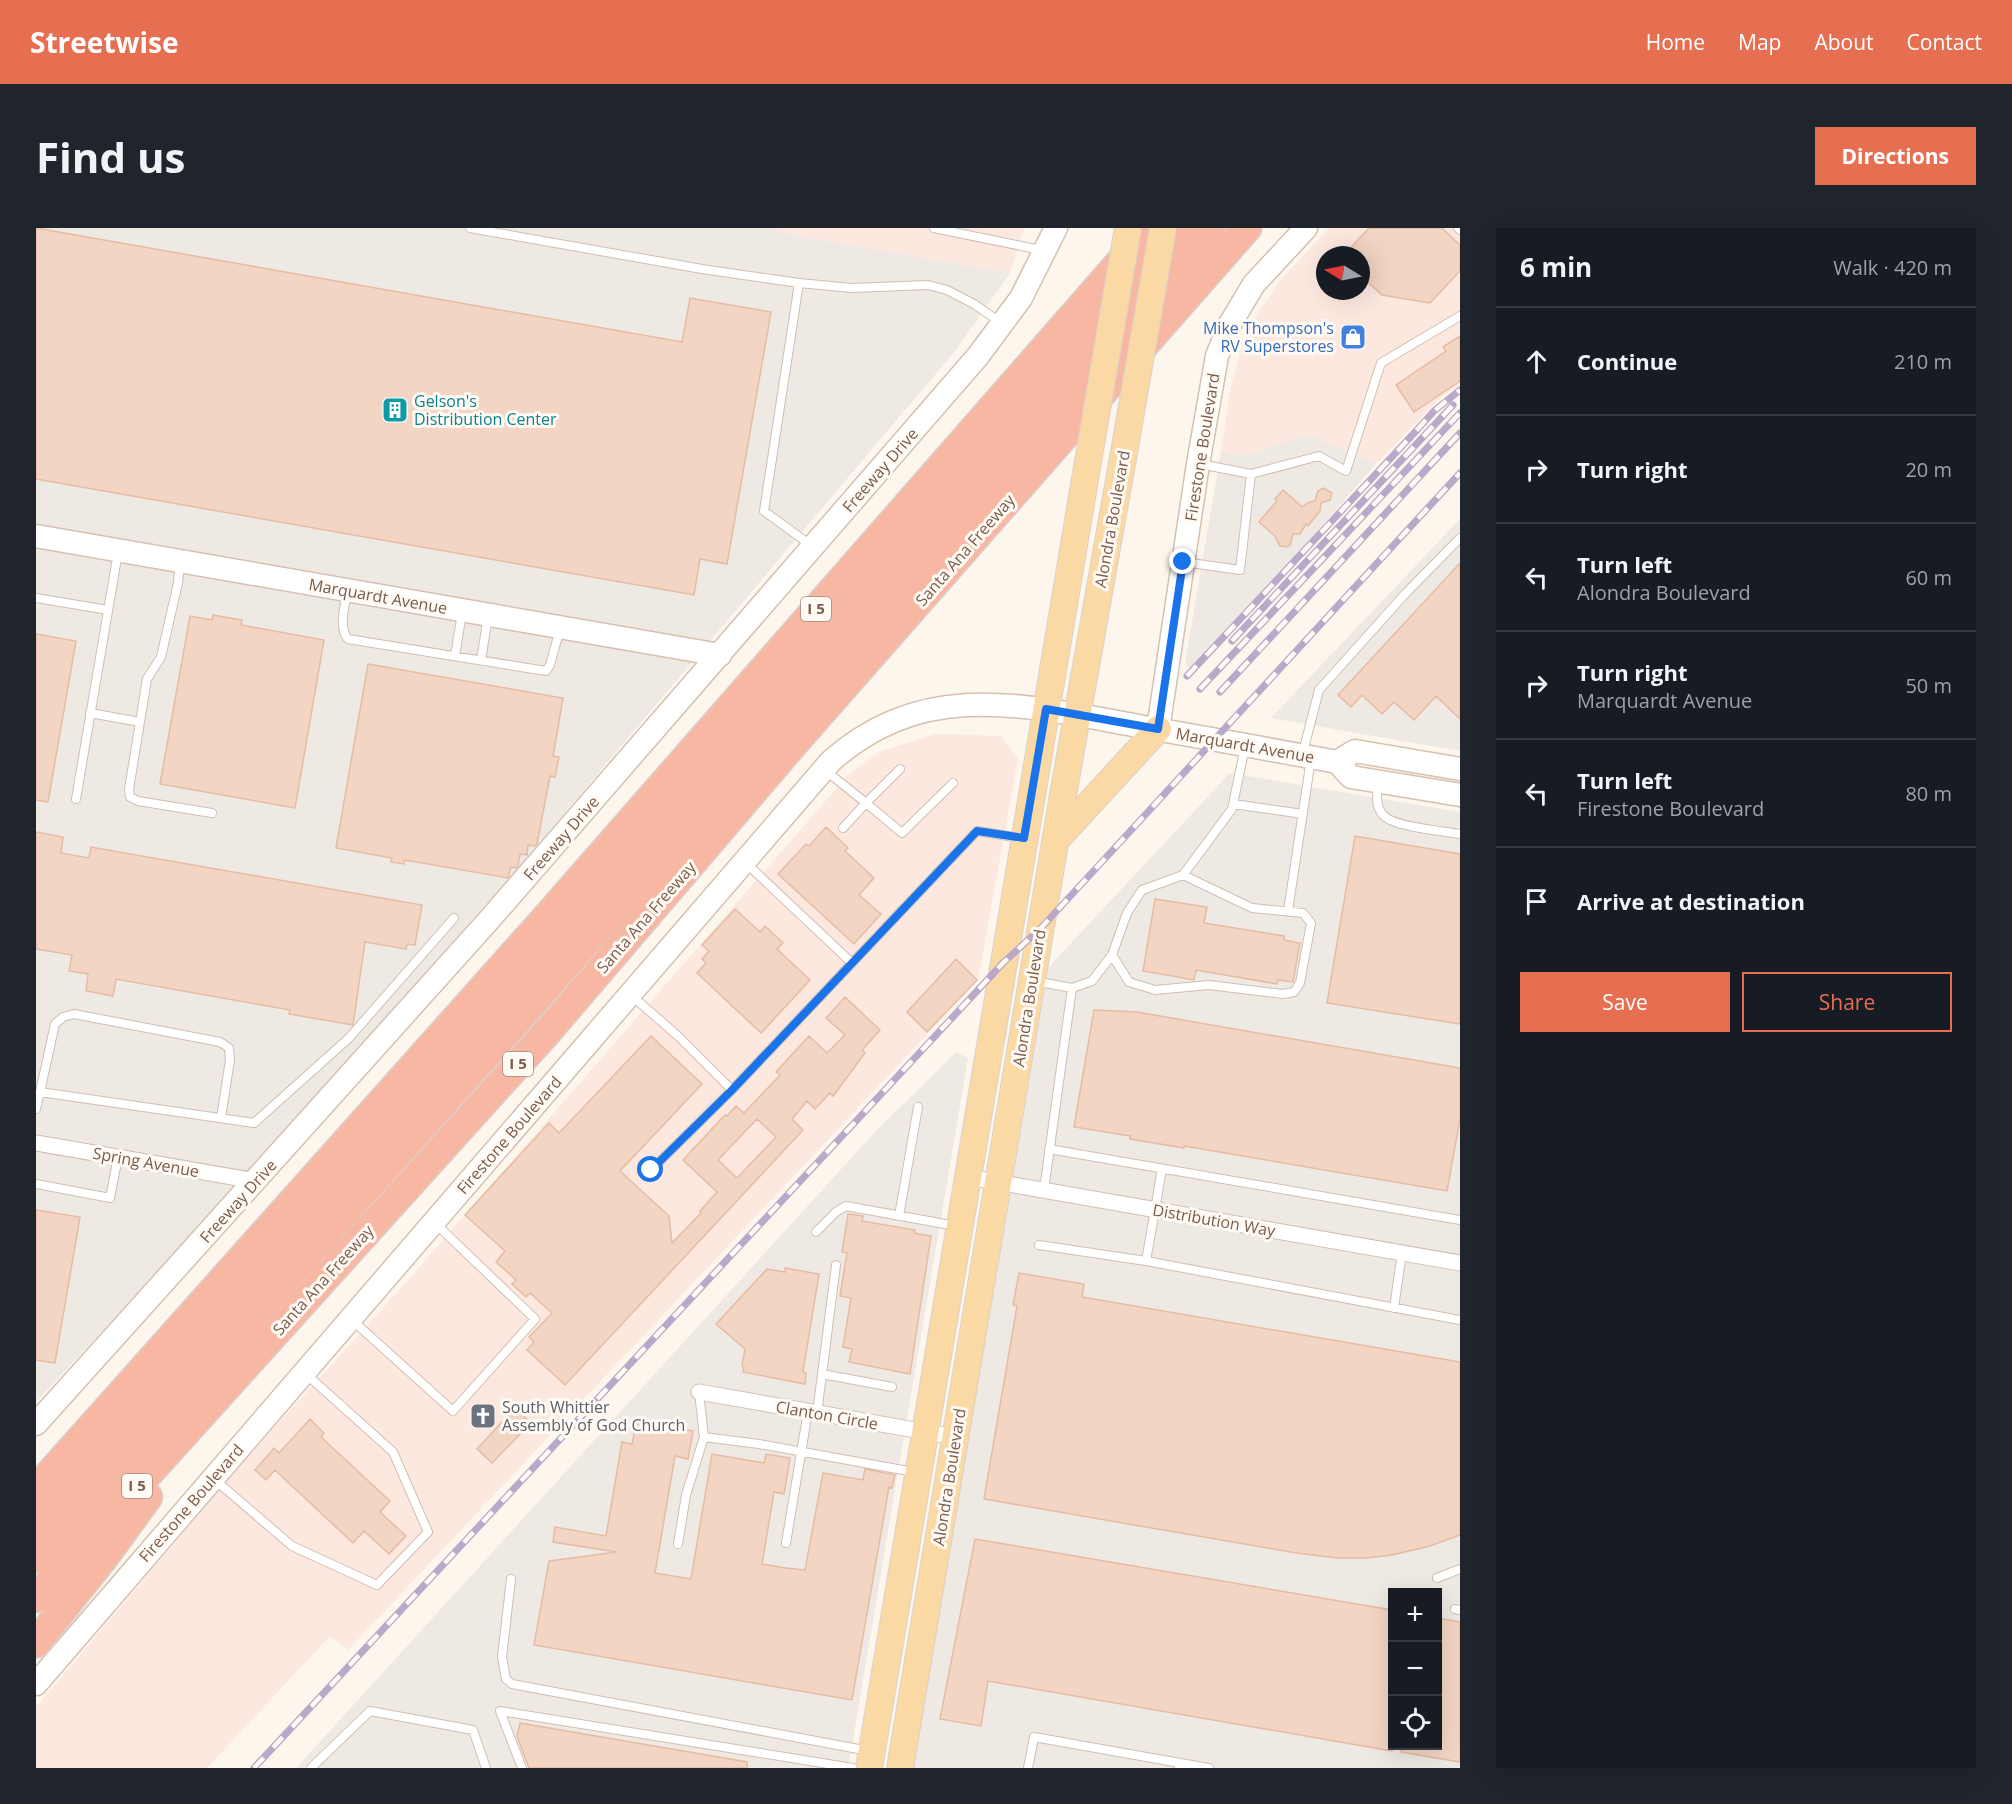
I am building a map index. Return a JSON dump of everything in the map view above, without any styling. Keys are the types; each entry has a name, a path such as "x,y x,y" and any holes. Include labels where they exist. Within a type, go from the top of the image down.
{"highway":[{"name":"I 5","path":"36,1489 544,920 1150,228"},
{"path":"36,1526 560,938 1178,228"},
{"path":"36,1558 532,1004 1211,228"},
{"name":"Santa Ana Freeway","path":"36,1598 549,1030 791,747 1247,228"},
{"path":"36,1462 222,1280"},
{"path":"36,1643 105,1556 237,1375"}],"main road":[{"name":"Alondra Boulevard","path":"865,1763 919,1473 1128,228"},
{"name":"Alondra Boulevard","path":"900,1768 1055,842 1163,228"},
{"path":"1055,842 1158,729"}],"street":[{"name":"Freeway Drive","path":"36,1424 489,920 978,356 1021,298 1056,228"},
{"name":"Firestone Boulevard","path":"1158,729 1198,464 1217,356 1230,324 1254,284 1306,228"},
{"name":"Marquardt Avenue","path":"36,536 720,655"},
{"name":"Firestone Boulevard","path":"36,1684 824,769 850,745 872,730 894,720 921,712 950,706 980,704 1046,709"},
{"name":"Marquardt Avenue","path":"1046,709 1337,762 1352,777 1460,795"},
{"name":"Marquardt Avenue","path":"1337,762 1355,751 1460,769"},
{"name":"Spring Avenue","path":"36,1143 256,1181"},
{"name":"Distribution Way","path":"968,1177 1460,1263"},
{"name":"Clanton Circle","path":"699,1392 955,1437"}],"lane":[{"path":"470,228 702,269 799,283 852,288 928,285 947,290 974,304 1003,324"},
{"path":"934,228 1046,251"},
{"path":"799,283 765,511 813,547"},
{"path":"1198,464 1251,474 1319,456 1347,471 1381,363 1460,316"},
{"path":"1183,562 1240,570 1251,474"},
{"path":"1288,911 1303,814 1307,756 1319,690 1405,594 1460,538"},
{"path":"76,800 118,550"},
{"path":"180,561 178,583 161,657 147,679 129,789 130,797 138,801 212,813"},
{"path":"348,590 343,628 348,639 546,671 550,665 560,627"},
{"path":"36,598 108,610"},
{"path":"455,656 463,610"},
{"path":"481,660 488,615"},
{"path":"90,713 140,722"},
{"path":"1032,981 1072,988 1092,981 1112,955 1127,913 1142,890 1183,875 1232,809 1246,745"},
{"path":"843,828 900,768"},
{"path":"824,769 902,833 953,783"},
{"path":"1378,782 1376,800 1383,815 1400,824 1460,834"},
{"path":"1233,804 1303,814"},
{"path":"651,1170 732,1090 977,831 1024,838"},
{"path":"745,862 852,963"},
{"path":"1112,955 1129,982 1155,990 1209,985 1283,994 1294,992 1300,983 1311,922 1303,913 1252,908 1183,875"},
{"path":"40,1092 254,1123 349,1038 454,918"},
{"path":"1044,1190 1072,988"},
{"path":"630,994 679,1037 732,1090"},
{"path":"36,1109 55,1024 63,1017 74,1014 220,1042 229,1048 230,1060 221,1118"},
{"path":"899,1216 918,1107"},
{"path":"1049,1149 1460,1220"},
{"path":"36,1184 110,1198 118,1157"},
{"path":"1146,1261 1162,1168"},
{"path":"816,1232 836,1212 846,1206 960,1226"},
{"path":"350,1319 453,1411 535,1319 434,1222"},
{"path":"1039,1245 1146,1261 1460,1320"},
{"path":"1394,1308 1402,1253"},
{"path":"786,1544 801,1452 822,1374 837,1265"},
{"path":"213,1478 292,1546 377,1585 428,1532 393,1452 304,1372"},
{"path":"822,1374 892,1387"},
{"path":"678,1544 686,1495 704,1437 699,1392"},
{"path":"704,1437 919,1473"},
{"path":"1437,1578 1460,1569"},
{"path":"511,1579 502,1657 506,1679 512,1684 865,1763"},
{"path":"310,1768 370,1711 473,1730 486,1768"},
{"path":"522,1768 500,1711 865,1763"},
{"path":"1028,1768 1034,1737 1180,1765 1209,1768"}],"shaded area":[{"path":"36,228 778,228 778,232 1010,273 955,351 518,868 202,1224 36,1402"},
{"path":"778,228 1024,228 1010,273 778,232"},
{"name":"Mike Thompson's RV Superstores","path":"1329,228 1460,228 1460,385 1442,396 1377,463 1307,434 1246,456 1221,451 1230,390 1240,352 1252,322 1280,281"},
{"path":"1307,434 1377,463 1272,582 1191,669 1185,664 1221,451 1246,456"},
{"path":"1460,519 1460,751 1271,718"},
{"path":"936,734 1001,736 1018,759 978,980 348,1650 330,1636 207,1768 36,1768 36,1707 238,1468 410,1278 849,774 879,752"},
{"path":"1230,773 1460,812 1460,1768 912,1768 1043,973"},
{"path":"956,1052 968,1058 848,1768 296,1768 875,1132"}],"building":[{"name":"Gelson's Distribution Center","path":"36,228 682,342 690,298 771,312 727,564 700,559 694,595 36,479"},
{"path":"1369,228 1442,228 1460,245 1460,271 1430,303 1382,295 1370,284 1370,246 1352,246"},
{"path":"1460,336 1460,381 1414,412 1396,385 1446,351 1443,347"},
{"path":"1323,488 1332,493 1330,500 1321,503 1320,511 1308,526 1306,524 1300,534 1293,534 1290,545 1287,547 1280,546 1275,536 1259,522 1283,490 1302,507 1315,501 1318,491"},
{"path":"1460,563 1460,719 1436,696 1414,720 1394,702 1382,714 1362,695 1351,707 1338,695"},
{"path":"213,615 242,620 241,625 324,640 295,808 160,784 190,616 212,620"},
{"path":"36,634 76,641 48,802 36,800"},
{"path":"368,664 563,698 553,756 559,757 555,777 550,776 537,844 528,845 527,855 520,854 518,866 511,867 508,878 405,860 404,864 391,862 392,858 336,848"},
{"path":"826,827 848,848 845,851 874,878 859,895 881,914 854,944 778,874 806,844 809,846"},
{"path":"36,832 63,837 61,853 89,858 91,847 422,905 415,945 407,944 406,949 365,942 353,1025 289,1014 290,1010 116,979 113,996 86,991 88,974 69,971 72,955 36,949"},
{"path":"1355,836 1460,854 1460,1024 1327,1003"},
{"path":"1155,899 1207,907 1204,923 1284,936 1284,940 1300,943 1293,982 1278,980 1277,984 1196,970 1194,980 1143,971"},
{"path":"735,909 760,932 765,926 783,943 777,949 810,980 761,1033 697,973 706,963 702,959 709,951 702,945"},
{"path":"956,959 977,980 927,1032 907,1012"},
{"path":"845,997 880,1030 862,1050 865,1053 833,1096 830,1093 815,1109 807,1101 792,1119 803,1130 565,1385 527,1350 534,1342 529,1337 552,1313 530,1293 526,1297 512,1284 516,1280 496,1262 505,1251 465,1215 549,1123 559,1133 651,1036 702,1084 620,1171 669,1216 672,1243 701,1213 700,1211 717,1192 683,1160 736,1106 744,1113 780,1075 776,1072 809,1036 827,1053 845,1035 826,1018","holes":["757,1119 776,1137 737,1178 718,1160"]},
{"path":"1094,1010 1137,1012 1460,1068 1460,1119 1447,1191 1184,1146 1184,1148 1130,1139 1130,1136 1074,1127"},
{"path":"36,1210 80,1217 55,1363 36,1360"},
{"path":"848,1214 863,1216 862,1221 915,1230 914,1233 931,1236 910,1374 849,1362 852,1349 843,1347 851,1298 840,1296 847,1253 842,1252"},
{"path":"785,1268 819,1274 803,1372 806,1373 805,1384 743,1372 745,1349 716,1324 767,1269 785,1272"},
{"path":"1019,1273 1084,1284 1082,1297 1460,1362 1460,1535 1430,1546 1392,1555 1338,1558 1296,1553 984,1499 1017,1306 1013,1305"},
{"path":"515,1408 531,1423 492,1463 477,1449"},
{"path":"310,1419 324,1433 321,1437 390,1501 380,1512 406,1536 389,1554 364,1531 353,1543 275,1470 266,1480 255,1470 274,1448 279,1453"},
{"path":"636,1423 693,1431 688,1459 675,1456 655,1573 691,1579 712,1454 764,1463 766,1454 790,1458 784,1494 774,1492 762,1564 786,1568 805,1570 823,1473 863,1480 865,1469 895,1475 892,1488 889,1487 852,1700 534,1645 549,1561 617,1552 553,1542 555,1527 606,1536 622,1442 632,1444"},
{"path":"975,1539 1388,1609 1388,1750 1392,1751 988,1681 981,1726 940,1719"},
{"path":"1442,1619 1460,1622 1460,1762 1401,1752 1401,1750 1442,1750"},
{"path":"520,1723 747,1762 747,1768 529,1768 517,1736"}],"railway":[{"path":"1187,676 1434,411 1460,390"},
{"path":"1232,641 1453,405"},
{"path":"1200,689 1460,413"},
{"path":"1220,692 1460,433"},
{"path":"254,1768 1004,962 1041,928 1460,473"}],"place":[{"name":"Mike Thompson's RV Superstores","path":"1353,337"},
{"name":"Gelson's Distribution Center","path":"395,410"},
{"name":"South Whittier Assembly of God Church","path":"483,1416"}],"route":[{"path":"651,1170 732,1090 977,831 1024,838 1046,709 1158,729 1183,562"}]}
